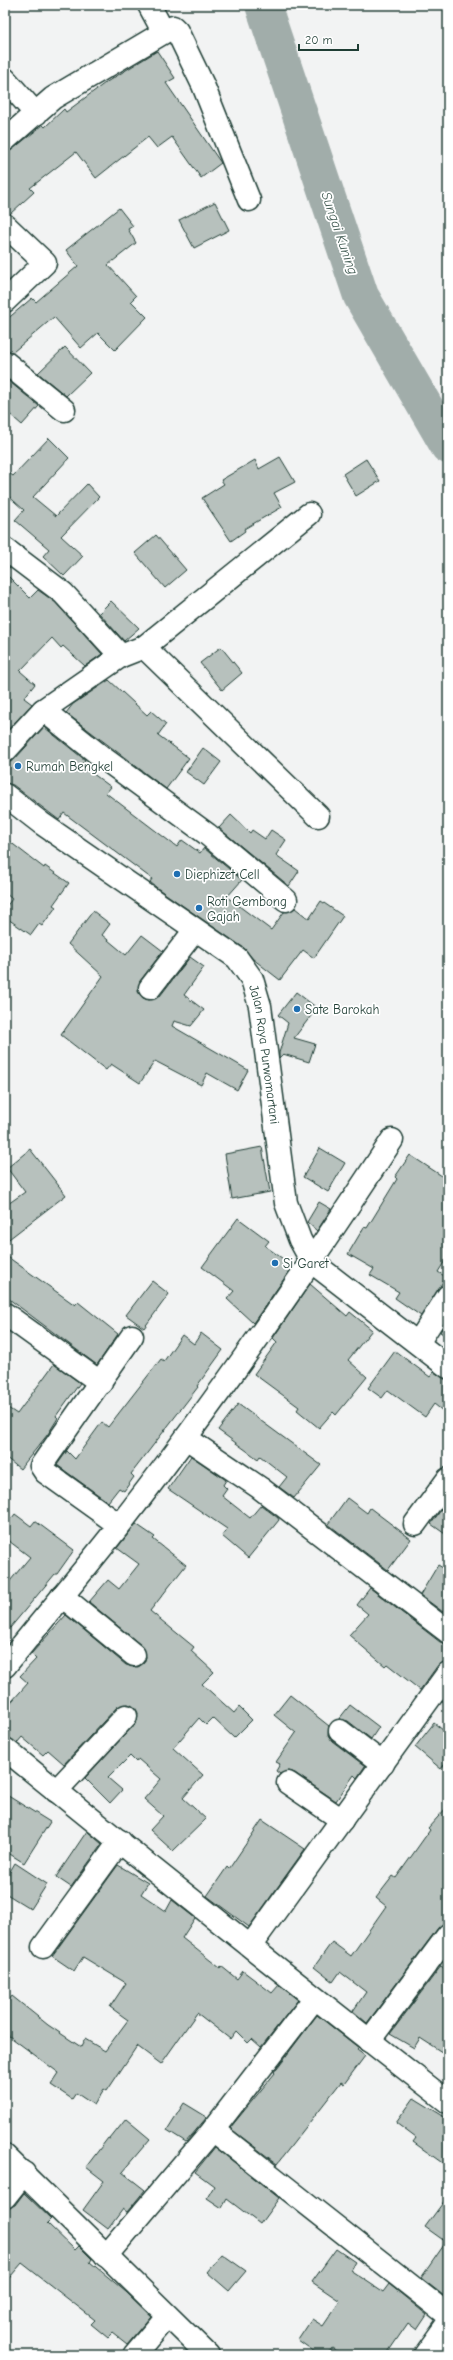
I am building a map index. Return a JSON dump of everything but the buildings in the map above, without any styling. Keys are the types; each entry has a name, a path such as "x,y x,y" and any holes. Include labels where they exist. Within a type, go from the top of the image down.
{"street":[{"path":"149,5 163,31"},
{"path":"5,140 53,98 171,27 177,31 203,85 249,200"},
{"path":"5,79 36,114"},
{"path":"5,225 45,263 5,301"},
{"path":"5,362 64,410"},
{"path":"5,751 43,710 121,656 144,647 309,514"},
{"path":"5,549 63,594 121,656"},
{"path":"144,647 318,816"},
{"path":"43,710 113,766 207,834 286,900"},
{"name":"Jalan Raya Purwomartani","path":"5,795 41,823 236,958 252,979 260,1006 286,1203 300,1240 312,1262 448,1367"},
{"path":"150,988 195,930"},
{"path":"5,1666 119,1525 186,1438 312,1262 392,1140"},
{"path":"418,1343 448,1296"},
{"path":"5,1314 101,1383"},
{"path":"119,1525 41,1469 132,1336"},
{"path":"186,1438 260,1488 448,1632"},
{"path":"415,1524 448,1479"},
{"path":"62,1596 134,1655"},
{"path":"251,1945 448,1673"},
{"path":"56,1790 126,1716"},
{"path":"340,1731 383,1764"},
{"path":"5,1749 251,1945 314,1999 448,2102"},
{"path":"288,1783 342,1820"},
{"path":"43,1947 120,1841"},
{"path":"369,2041 448,1935"},
{"path":"106,2256 213,2130 314,1999"},
{"path":"213,2130 448,2315"},
{"path":"5,2156 208,2355"},
{"path":"5,2197 24,2173"},
{"path":"134,2355 167,2316"},
{"path":"425,2355 448,2323"}],"waterway":[{"name":"Sungai Kuning","path":"263,5 361,296 448,446"}],"place":[{"name":"Rumah Bengkel","path":"18,766"},
{"name":"Diephizet Cell","path":"177,874"},
{"name":"Roti Gembong Gajah","path":"199,908"},
{"name":"Sate Barokah","path":"297,1009"},
{"name":"Si Garet","path":"275,1263"}]}
